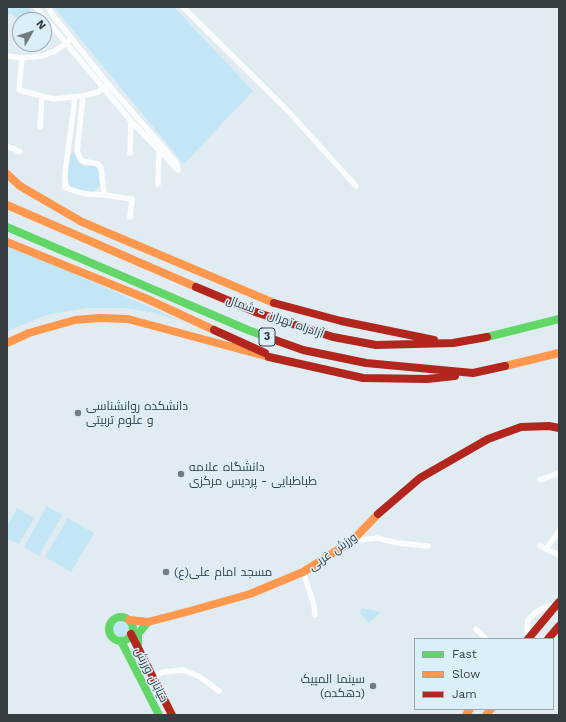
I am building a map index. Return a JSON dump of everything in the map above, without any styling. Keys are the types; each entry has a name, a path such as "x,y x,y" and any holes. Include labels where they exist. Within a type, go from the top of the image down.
{"main road":[{"path":"7,174 20,186 82,222 280,306 341,321 453,343"},
{"name":"آزادراه تهران - شمال","path":"7,204 251,310 333,337 376,345 453,343 493,336 559,319"},
{"name":"آزادراه تهران - شمال","path":"7,227 248,330 303,350 366,363 473,373 559,353"},
{"path":"7,242 145,298 283,361"},
{"path":"7,343 29,333 75,320 99,318 128,319 283,361 363,378 427,379 473,373"},
{"name":"ورزش غربی","path":"129,620 148,622 250,594 303,572 352,541 380,511 420,478 454,457 488,439 521,427 548,426 559,428"},
{"path":"529,638 557,604"},
{"path":"118,617 129,620 132,627 131,634 127,639 121,641 111,635 110,624 118,617"},
{"path":"138,650 138,634 148,622"},
{"path":"549,638 559,626"},
{"name":"خیابان ورزش","path":"131,634 172,715"},
{"name":"خیابان ورزش","path":"121,641 159,715"}],"street":[{"path":"36,7 131,121 159,152 178,170 176,162 108,84 48,7"},
{"path":"183,7 288,111 356,186"},
{"path":"7,56 22,58 42,56 67,44 71,38"},
{"path":"22,58 19,90 54,99 83,96 98,92 108,84"},
{"path":"40,127 42,96"},
{"path":"83,96 77,152 82,161 98,164 101,168 104,195"},
{"path":"75,97 65,173 65,186 69,189 86,194 132,199 130,217"},
{"path":"130,153 131,121"},
{"path":"7,146 20,152"},
{"path":"158,184 159,152"},
{"path":"540,480 559,473"},
{"path":"546,549 559,531"},
{"path":"352,541 377,538 398,543 428,546"},
{"path":"540,546 559,555"},
{"path":"303,572 314,605 315,616"},
{"path":"529,638 527,631 528,620 536,612 548,606 557,604"},
{"path":"476,629 485,638"},
{"path":"152,678 163,672 183,670 200,677 219,691"}],"shaded area":[{"path":"7,7 28,7 32,12 12,12 12,14 11,13 7,16"},
{"path":"54,7 174,7 253,91 184,164"},
{"path":"74,150 78,162 84,166 95,166 99,171 100,185 93,192 71,188 68,180 68,158"},
{"path":"7,246 53,264 181,321 150,312 124,308 87,308 47,315 7,331"},
{"path":"47,506 62,515 39,556 24,547"},
{"path":"17,508 34,518 19,544 7,538 7,526"},
{"path":"68,518 94,533 71,572 45,557"},
{"path":"361,608 380,613 369,623 360,613"},
{"path":"121,619 128,622 131,629 128,636 121,639 114,636 111,629 114,622"}],"traffic: fast":[{"path":"7,227 248,330 275,340"},
{"path":"487,337 559,319"},
{"path":"121,617 129,621 133,629 129,637 121,641 113,637 109,629 113,621 121,617"},
{"path":"138,645 138,634 148,622"},
{"path":"121,641 159,715"}],"traffic: slow":[{"path":"7,174 20,186 82,222 274,303"},
{"path":"7,205 196,287"},
{"path":"7,242 145,298 214,330"},
{"path":"7,343 29,333 75,320 99,318 128,319 269,357"},
{"path":"505,366 559,353"},
{"path":"129,620 148,622 190,611 250,594 303,572 352,541 378,514"},
{"path":"466,715 469,710"},
{"path":"486,715 490,710"}],"traffic: jam":[{"path":"196,287 258,313 333,337 376,345 453,343 487,337"},
{"path":"274,303 341,321 434,340"},
{"path":"214,330 265,353"},
{"path":"275,340 303,350 366,363 473,373 505,366"},
{"path":"269,357 363,378 427,379 455,376"},
{"path":"378,514 420,478 488,439 521,427 549,426 559,428"},
{"path":"529,638 559,602"},
{"path":"549,638 559,626"},
{"path":"131,634 172,715"}],"place":[{"name":"دانشکده روانشناسی و علوم تربیتی","path":"78,413"},
{"name":"دانشگاه علامه طباطبایی - پردیس مرکزی","path":"181,474"},
{"name":"مسجد امام علی(ع)","path":"166,572"},
{"name":"سینما المپیک (دهکده)","path":"373,686"}]}
